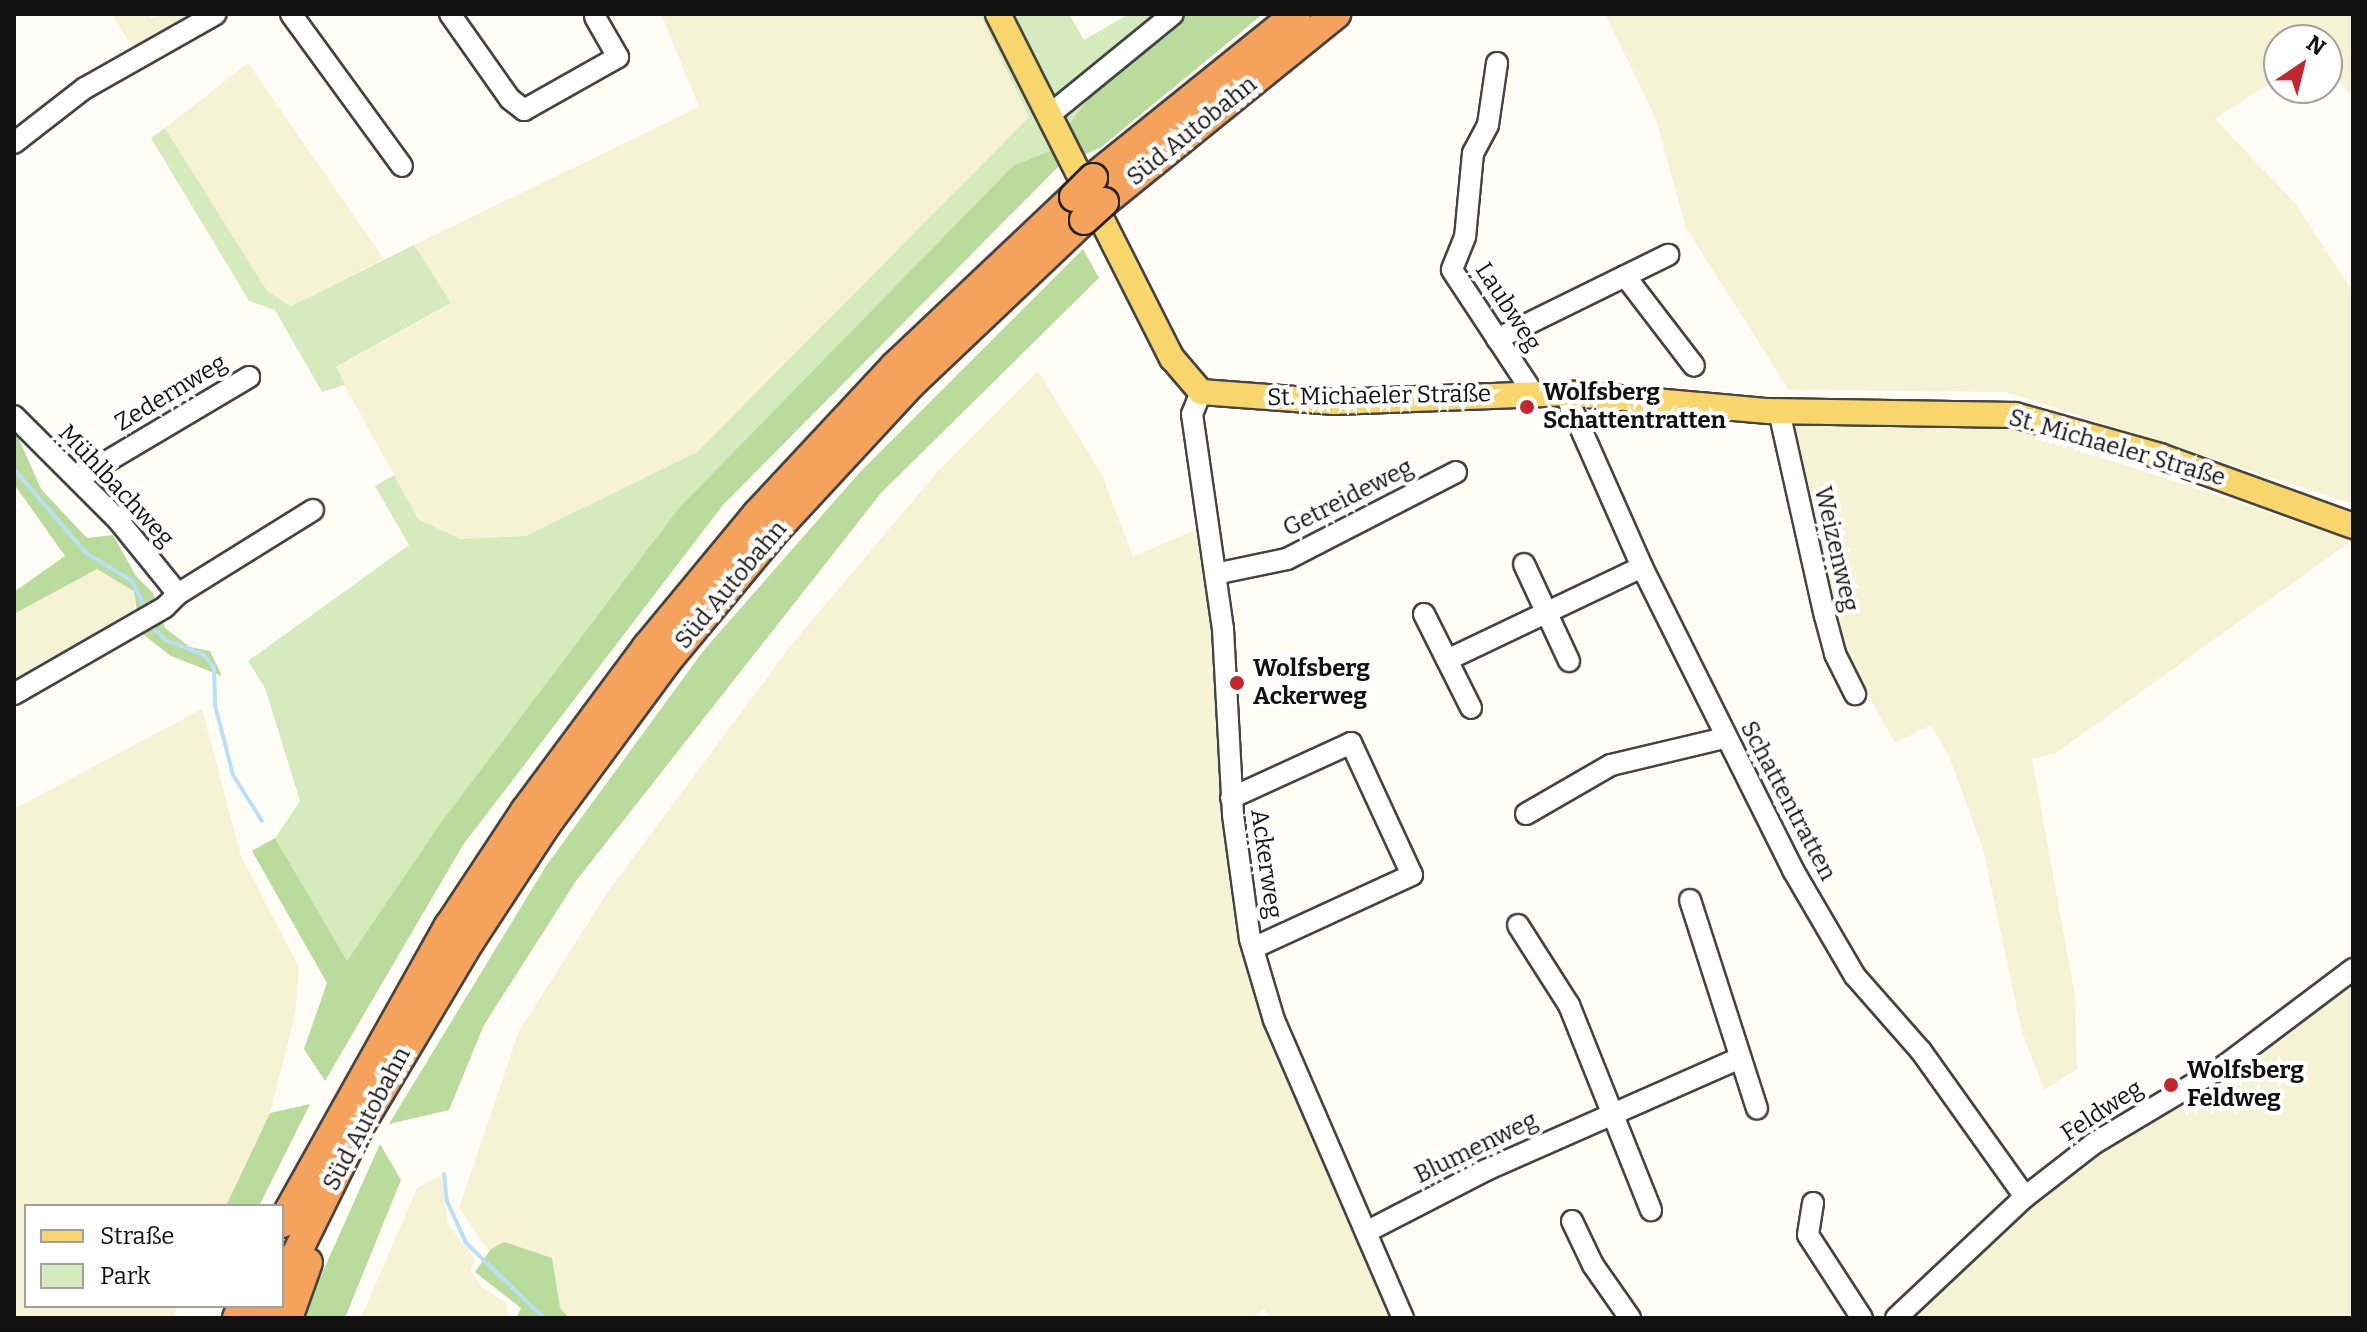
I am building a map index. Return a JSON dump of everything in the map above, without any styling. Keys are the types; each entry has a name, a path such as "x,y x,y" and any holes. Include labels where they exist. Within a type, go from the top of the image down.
{"highway":[{"name":"Süd Autobahn","path":"284,1219 449,926 525,811 647,647 757,514 895,366 1089,199 1296,14"},
{"name":"Süd Autobahn","path":"284,1279 335,1174 470,941 546,825 666,662 773,533 1089,199 1336,14"},
{"path":"288,1318 326,1223 335,1174"}],"main road":[{"path":"998,14 1172,358 1201,392"},
{"name":"St. Michaeler Straße","path":"1201,392 1335,402 1565,393 1779,411 2015,415 2160,456 2353,526"}],"street":[{"path":"14,143 85,88 216,14"},
{"path":"291,14 402,166"},
{"path":"450,14 510,99 524,110 618,57 595,17"},
{"path":"1048,116 1173,14"},
{"name":"Laubweg","path":"1497,63 1488,125 1473,153 1465,237 1452,270 1533,393"},
{"path":"1497,339 1668,255"},
{"path":"1625,276 1694,366"},
{"name":"Zedernweg","path":"79,478 249,377"},
{"name":"Ackerweg","path":"1201,392 1192,414 1215,574 1231,798 1253,948 1274,1020 1403,1318"},
{"name":"Schattentratten","path":"1565,393 1642,567 1724,738 1855,976 1921,1051 2025,1197"},
{"name":"Weizenweg","path":"1779,411 1835,654 1855,694"},
{"name":"Mühlbachweg","path":"14,416 79,478 178,594"},
{"name":"Getreideweg","path":"1215,574 1287,559 1456,472"},
{"path":"14,694 165,607 178,594 313,510"},
{"path":"1524,564 1569,661"},
{"path":"1447,660 1642,567"},
{"path":"1424,614 1471,708"},
{"path":"1526,814 1611,765 1724,738"},
{"path":"1231,798 1351,743 1412,875 1253,948"},
{"path":"1690,900 1738,1059 1757,1109"},
{"path":"1518,925 1569,1005 1610,1114 1651,1210"},
{"name":"Feldweg","path":"1896,1318 2025,1197 2093,1144 2227,1064 2353,969"},
{"name":"Blumenweg","path":"1366,1232 1610,1114 1738,1059"},
{"path":"1813,1203 1808,1235 1862,1318"},
{"path":"1572,1221 1593,1265 1630,1318"}],"shaded area":[{"path":"111,14 148,14 151,19 161,14 234,14 147,69"},
{"path":"661,14 980,14 1029,117 697,452 526,536 460,539 418,519 335,368 451,304 414,245 699,107"},
{"path":"1605,14 2353,14 2353,98 2343,86 2343,24 2263,24 2263,88 2215,119 2295,203 2353,292 2353,504 2006,392 1789,390 1686,228 1656,119"},
{"path":"248,63 384,259 291,306 267,291 165,128"},
{"path":"1038,371 1102,475 1133,557 1199,528 1213,634 1226,841 1252,985 1389,1318 1269,1318 1264,1309 1251,1318 564,1318 485,1246 459,1208 519,1031 609,890 793,643 938,471"},
{"path":"1792,425 2003,425 2353,540 2056,753 2032,759 2075,996 2077,1069 2044,1090 2022,1032 1983,849 1949,756 1931,725 1895,743 1843,651"},
{"path":"97,569 135,591 134,618 14,688 14,614"},
{"path":"202,709 241,856 299,967 295,1015 270,1113 227,1204 24,1204 24,1308 177,1308 173,1318 14,1318 14,809"},
{"path":"2353,980 2353,1318 1905,1318 2070,1173"},
{"path":"441,1175 448,1224 476,1260 470,1270 482,1287 506,1303 509,1318 361,1318 417,1188"}],"green space":[{"path":"980,14 1069,14 1084,40 1129,14 1171,14 1173,21 1089,98 1069,124 1070,143 1014,165 437,828 347,962 275,838 300,801 265,688 248,661 409,545 375,486 394,475 418,519 460,539 526,536 697,452 1029,117"},
{"path":"1182,14 1263,14 1100,148 1060,165 723,505 463,845 325,1081 304,1049 327,983 252,851 275,838 347,961 437,828 679,508 1014,165 1070,143 1069,124 1089,98"},
{"path":"165,128 267,291 291,306 414,245 451,303 336,367 345,385 322,392 275,310 249,301 151,138"},
{"path":"1083,249 1099,278 881,493 576,881 484,1025 449,1110 389,1124 546,866 704,650 860,472"},
{"path":"14,428 41,489 87,538 113,535 136,576 153,593 165,628 190,647 210,651 222,676 171,656 140,632 134,591 97,569 14,614 14,592 65,556 14,484"},
{"path":"310,1104 260,1204 227,1204 270,1113"},
{"path":"380,1144 401,1180 345,1318 302,1318"},
{"path":"504,1242 552,1258 560,1308 569,1318 516,1318 521,1308 475,1272 491,1249"}],"waterway":[{"path":"14,469 86,553 132,581 146,610"},
{"path":"150,625 166,640 204,655 214,668 215,705 233,775 262,821"},
{"path":"444,1174 447,1201 466,1243 544,1318"}],"place":[{"name":"Wolfsberg Schattentratten","path":"1527,407"},
{"name":"Wolfsberg Ackerweg","path":"1237,683"},
{"name":"Wolfsberg Feldweg","path":"2171,1085"}]}
